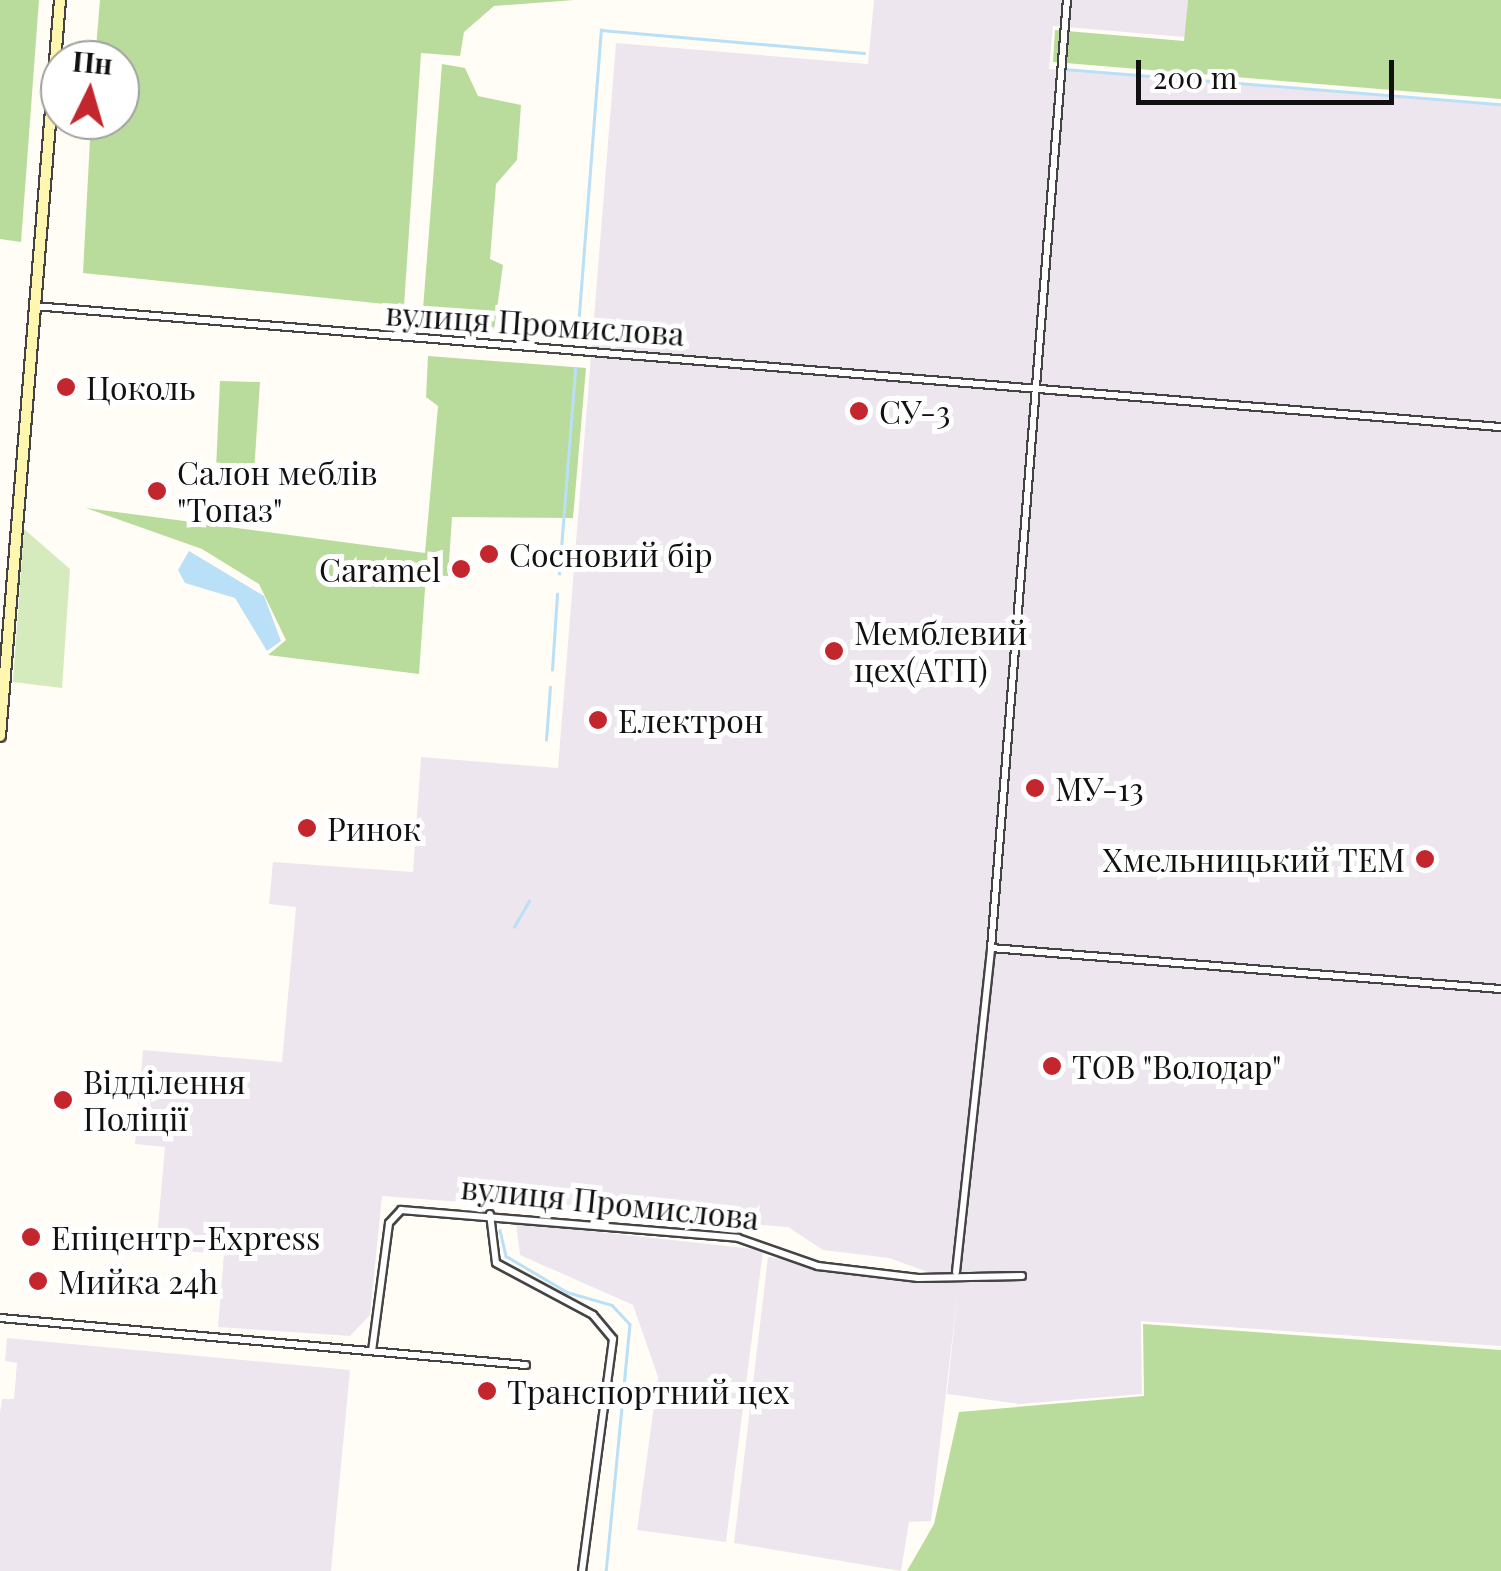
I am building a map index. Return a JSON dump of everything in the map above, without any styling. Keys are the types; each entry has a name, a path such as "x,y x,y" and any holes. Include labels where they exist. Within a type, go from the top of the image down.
{"main road":[{"path":"0,736 60,0"}],"street":[{"path":"956,1272 991,948 1067,0"},
{"name":"вулиця Промислова","path":"33,306 1501,426"},
{"path":"991,948 1501,989"},
{"path":"490,1214 491,1258 593,1315 614,1339 582,1571"},
{"name":"вулиця Промислова","path":"372,1351 392,1216 490,1214 774,1243 822,1266 918,1278 956,1272 1022,1276"},
{"path":"0,1318 526,1364"}],"shaded area":[{"path":"874,0 1188,0 1185,37 1053,26 1049,69 1501,106 1501,1346 1141,1321 1142,1394 1019,1404 947,1394 958,1289 931,1521 909,1522 901,1571 734,1543 768,1257 959,1283 889,1258 823,1250 788,1227 382,1196 370,1315 350,1336 218,1327 224,1254 156,1249 165,1147 135,1144 143,1050 282,1062 296,907 269,904 273,862 413,872 421,757 558,768 616,43 868,64"},
{"path":"516,1223 763,1250 726,1542 637,1530 658,1377 633,1305 520,1255"},
{"path":"7,1338 350,1370 331,1571 0,1571 0,1413 2,1399 14,1399 17,1363 5,1361"}],"green space":[{"path":"0,0 39,0 21,242 0,239"},
{"path":"100,0 574,0 494,6 464,32 460,56 421,53 404,306 83,273 90,140 140,140 140,40 97,40"},
{"path":"1188,0 1501,0 1501,99 1053,62 1055,30 1184,41"},
{"path":"442,64 465,68 478,96 521,105 517,160 496,184 490,259 503,265 494,330 422,322"},
{"path":"428,356 586,368 573,518 452,517 448,576 426,575 419,674 268,655 286,640 259,584 202,549 86,508 425,553 438,406 426,397"},
{"path":"220,381 260,382 254,472 216,469"},
{"path":"24,529 70,569 62,688 13,682"},
{"path":"1143,1324 1501,1350 1501,1571 907,1571 934,1524 959,1412 1144,1396"}],"water":[{"path":"189,551 264,596 281,641 267,651 235,598 185,583 178,570"}],"waterway":[{"path":"577,340 601,30 864,53"},
{"path":"1064,69 1501,104"},
{"path":"559,574 575,369"},
{"path":"552,670 557,594"},
{"path":"546,740 550,687"},
{"path":"514,927 529,901"},
{"path":"500,1230 506,1256 567,1292 612,1305 630,1324 606,1571"}],"place":[{"name":"Цоколь","path":"66,387"},
{"name":"СУ-3","path":"859,411"},
{"name":"Салон меблів \"Топаз\"","path":"157,491"},
{"name":"Сосновий бір","path":"489,554"},
{"name":"Caramel","path":"461,569"},
{"name":"Мемблевий цех(АТП)","path":"834,651"},
{"name":"Електрон","path":"598,720"},
{"name":"МУ-13","path":"1035,788"},
{"name":"Ринок","path":"307,828"},
{"name":"Хмельницький ТЕМ","path":"1425,859"},
{"name":"ТОВ \"Володар\"","path":"1052,1066"},
{"name":"Відділення Поліції","path":"63,1100"},
{"name":"Епіцентр-Express","path":"31,1237"},
{"name":"Мийка 24һ","path":"38,1281"},
{"name":"Транспортний цех","path":"487,1391"}]}
